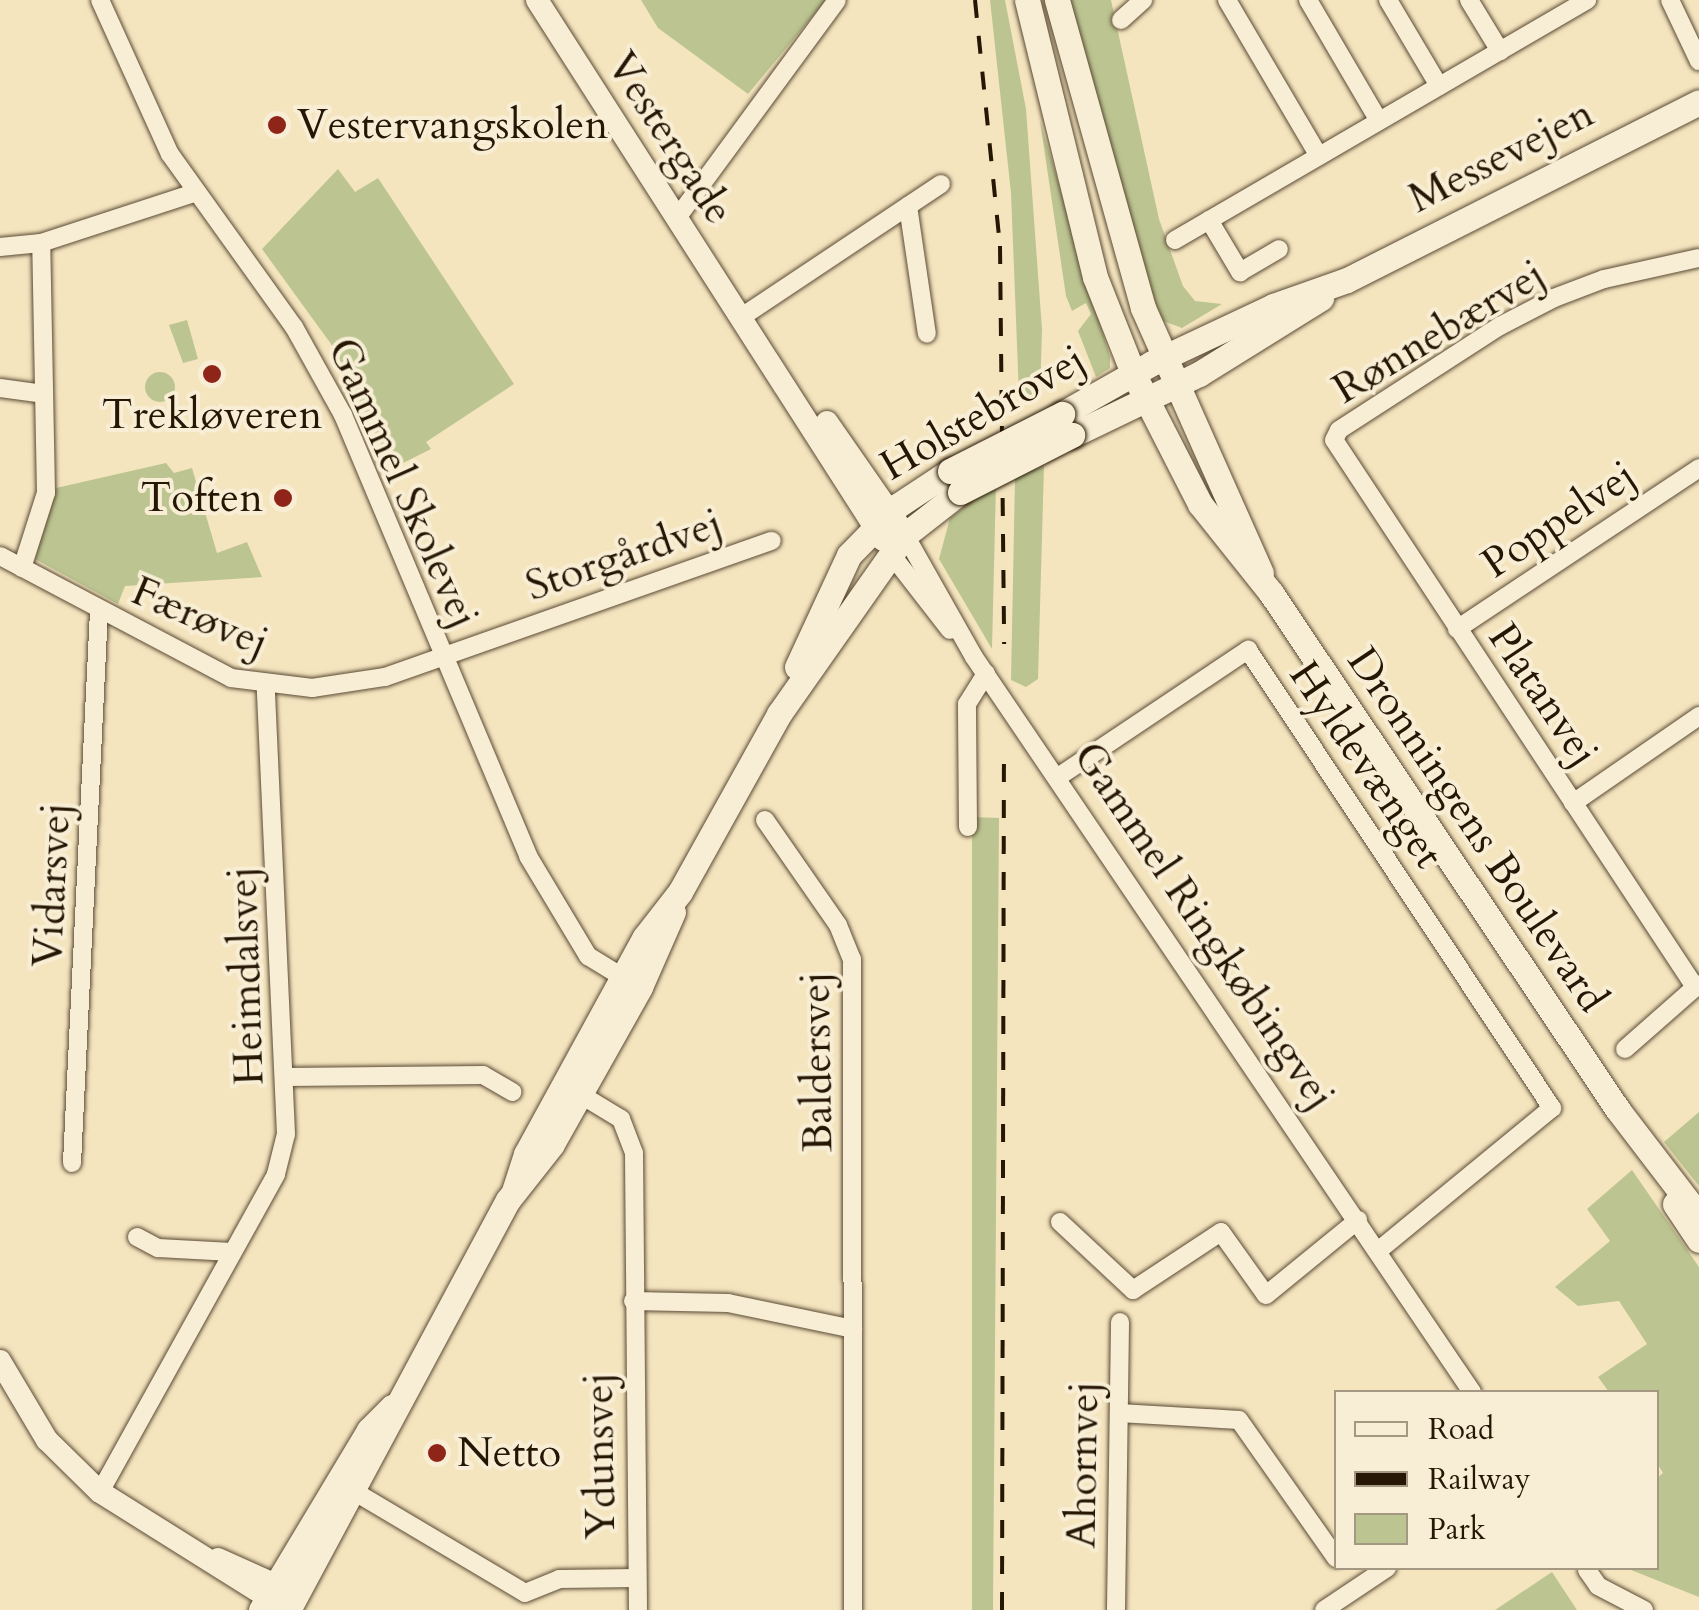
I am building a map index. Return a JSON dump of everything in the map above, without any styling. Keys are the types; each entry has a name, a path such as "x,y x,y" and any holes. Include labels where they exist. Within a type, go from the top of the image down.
{"main road":[{"path":"1028,0 1075,208 1155,379"},
{"name":"Dronningens Boulevard","path":"1057,0 1155,379 1224,542 1270,594 1618,1110 1699,1240"},
{"name":"Messevejen","path":"1155,379 1302,296 1347,280 1697,100"},
{"name":"Messevejen","path":"1155,379 1282,326 1347,280"},
{"name":"Dronningens Boulevard","path":"1155,379 1211,492 1242,531 1270,594"},
{"name":"Holstebrovej","path":"779,714 835,576 955,482 1155,379"},
{"name":"Holstebrovej","path":"279,1603 346,1487 369,1430 392,1408 779,714 889,534"},
{"name":"Dronningens Boulevard","path":"1618,1110 1699,1216"}],"street":[{"name":"Gammel Skolevej","path":"100,0 157,132 194,193 320,371 355,440 528,856 588,956 631,983"},
{"name":"Vestergade","path":"537,0 775,364 807,396 889,534"},
{"path":"678,218 837,0"},
{"path":"1121,20 1144,0"},
{"path":"1227,0 1319,156"},
{"path":"1308,0 1379,121"},
{"path":"1388,0 1439,86"},
{"path":"1469,0 1500,51"},
{"path":"1175,240 1587,0"},
{"path":"1670,0 1699,61"},
{"path":"743,316 941,184"},
{"path":"0,246 41,243 194,193"},
{"path":"908,206 927,334"},
{"path":"1209,220 1240,272 1279,249"},
{"path":"22,568 46,494 41,243"},
{"name":"Rønnebærvej","path":"1334,440 1339,430 1500,326 1554,298 1604,278 1699,258"},
{"path":"0,388 44,394"},
{"name":"Platanvej","path":"1334,440 1697,985 1624,1049"},
{"name":"Poppelvej","path":"1457,630 1699,468"},
{"name":"Gammel Ringkøbingvej","path":"889,534 1471,1390"},
{"name":"Storgårdvej","path":"443,658 772,541"},
{"name":"Færøvej","path":"0,556 232,678 266,686 364,682 443,658"},
{"name":"Vidarsvej","path":"72,1163 99,611"},
{"name":"Hyldevænget","path":"1058,778 1248,650 1552,1108 1378,1252"},
{"path":"968,827 967,704 986,674"},
{"name":"Heimdalsvej","path":"100,1492 276,1174 286,1134 266,686"},
{"path":"1573,803 1699,716"},
{"name":"Baldersvej","path":"765,820 838,926 852,959 853,1610"},
{"path":"286,1076 483,1075 512,1092"},
{"name":"Ydunsvej","path":"572,1090 621,1120 631,1137 638,1610"},
{"path":"1060,1222 1133,1290 1221,1232 1266,1295 1358,1220"},
{"path":"137,1237 158,1248 232,1252"},
{"path":"633,1301 728,1302 853,1328"},
{"name":"Ahornvej","path":"1116,1610 1120,1322"},
{"path":"0,1361 46,1440 100,1492 279,1603"},
{"path":"1118,1413 1238,1420 1334,1555"},
{"path":"346,1487 523,1601 559,1578 637,1578"},
{"path":"1344,1570 1356,1588"},
{"path":"1324,1610 1383,1570"},
{"path":"1587,1570 1598,1586 1644,1610"}],"green space":[{"path":"641,0 826,0 748,94 658,28"},
{"path":"990,0 1005,0 1026,109 1042,329 1040,398 1019,396 1011,193"},
{"path":"1068,0 1111,0 1159,219 1183,286 1195,301 1222,304 1182,328 1163,321 1150,288"},
{"path":"1040,121 1110,357 1110,368 1096,377 1078,331 1091,314 1086,303 1072,311 1066,296"},
{"path":"338,169 355,192 378,178 514,384 426,442 431,449 393,468 331,344 262,249"},
{"path":"187,320 198,359 183,363 169,325"},
{"path":"160,372 171,376 175,387 171,398 160,402 149,398 145,387 149,376"},
{"path":"166,463 174,473 192,468 217,553 247,542 262,577 125,586 118,604 35,559 56,488"},
{"path":"1044,466 1038,679 1026,687 1011,680 1015,478"},
{"path":"996,484 992,649 939,559 950,518"},
{"path":"972,817 999,818 993,1610 972,1610"},
{"path":"1699,1112 1699,1186 1664,1142"},
{"path":"1632,1170 1699,1267 1699,1597 1631,1570 1659,1570 1659,1476 1663,1473 1659,1466 1659,1390 1608,1390 1598,1377 1647,1344 1619,1301 1578,1306 1555,1287 1610,1241 1587,1209"},
{"path":"1552,1572 1577,1610 1495,1610"}],"railway":[{"path":"975,0 1000,246 1004,644"},
{"path":"1002,1610 1004,753"}],"place":[{"name":"Vestervangskolen","path":"277,125"},
{"name":"Trekløveren","path":"212,374"},
{"name":"Toften","path":"283,498"},
{"name":"Netto","path":"437,1453"}]}
